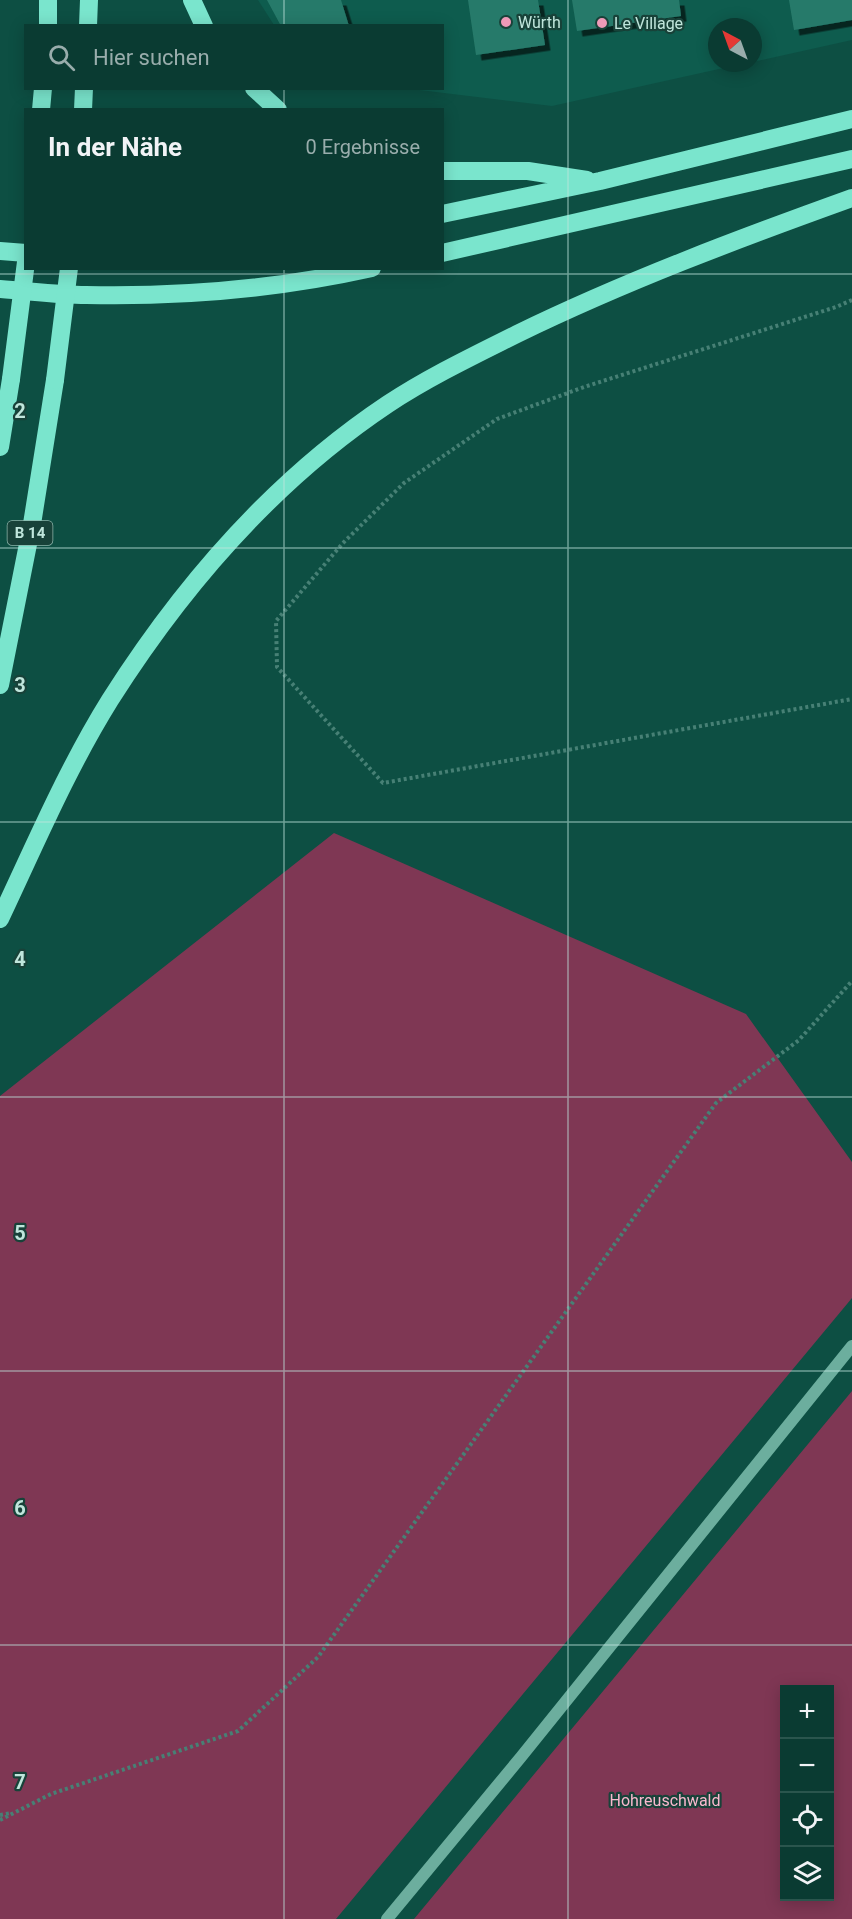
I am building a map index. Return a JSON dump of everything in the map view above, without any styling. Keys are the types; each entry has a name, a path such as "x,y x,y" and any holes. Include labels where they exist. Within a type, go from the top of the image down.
{"highway":[{"path":"48,0 48,24"},
{"path":"88,24 89,0"},
{"path":"192,0 203,24"},
{"path":"41,108 43,90"},
{"path":"83,108 84,90"},
{"path":"256,90 276,108"},
{"path":"444,214 600,181 852,119"},
{"path":"444,253 852,159"},
{"path":"444,171 528,171 600,181"},
{"path":"0,918 66,778 110,701 160,626 212,560 264,505 331,447 388,404 465,360 552,317 655,272 852,198"},
{"path":"0,251 24,253"},
{"path":"0,447 25,270"},
{"name":"B 14","path":"0,685 32,524 55,380 69,270"},
{"path":"0,289 84,296 174,295 264,286 363,270"},
{"path":"0,399 11,379"}],"street":[{"path":"387,1919 521,1757 852,1346"}],"path":[{"path":"852,300 584,387 497,419 404,483 342,543 276,621 277,667 383,783 852,699"},
{"path":"0,1820 51,1794 238,1731 318,1657 716,1102 799,1040 852,981"},
{"path":"0,1815 15,1813"}],"shaded area":[{"path":"258,0 852,0 852,40 762,60 762,18 708,18 708,71 552,106 419,90 444,90 444,24 273,24"}],"green space":[{"path":"334,833 746,1014 852,1162 852,1298 336,1919 0,1919 0,1096"},
{"name":"Hohreuschwald","path":"852,1391 852,1919 414,1919"}],"building":[{"path":"267,0 341,0 348,24 280,24"},
{"name":"Würth","path":"468,0 538,0 545,45 476,55"},
{"name":"Le Village","path":"572,0 679,0 681,16 577,31"},
{"path":"789,0 852,0 852,20 794,30"}],"place":[{"name":"Würth","path":"506,22"},
{"name":"Le Village","path":"602,23"}]}
